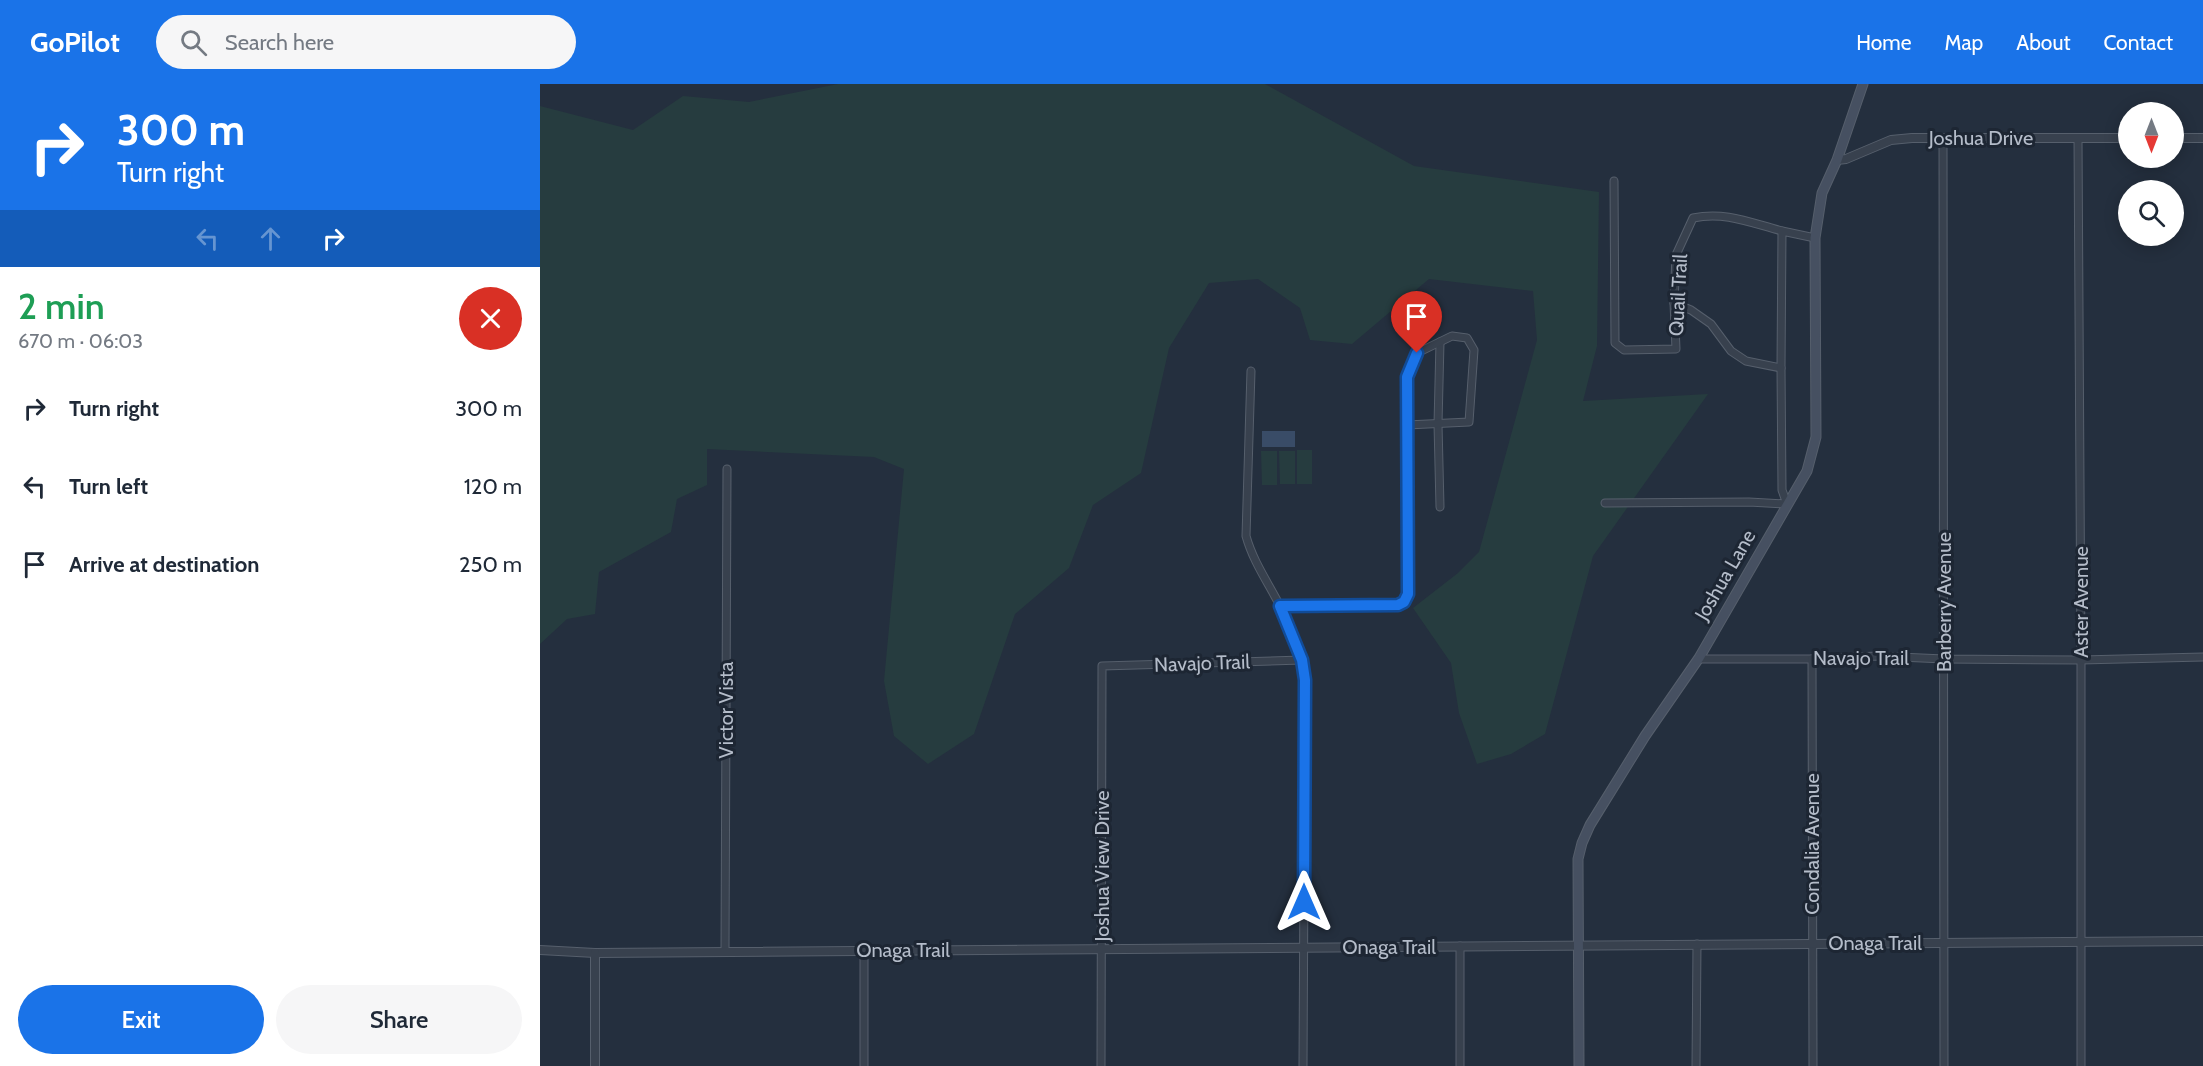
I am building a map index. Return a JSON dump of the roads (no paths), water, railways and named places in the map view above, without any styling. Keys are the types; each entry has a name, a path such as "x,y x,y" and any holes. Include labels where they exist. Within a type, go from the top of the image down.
{"main road":[{"name":"Joshua Lane","path":"1578,1066 1578,859 1582,843 1590,825 1645,736 1698,659 1807,471 1816,437 1815,238 1822,193 1837,160 1863,84"}],"street":[{"name":"Barberry Avenue","path":"1943,138 1944,1066"},
{"name":"Aster Avenue","path":"2078,138 2081,1066"},
{"name":"Joshua Drive","path":"1837,160 1846,159 1891,140 2118,138"},
{"path":"2184,138 2203,138"},
{"name":"Quail Trail","path":"1614,181 1615,343 1624,350 1676,349 1674,303 1676,255 1693,218 1723,215 1782,231"},
{"path":"1605,502 1787,504 1782,490 1780,368 1782,231 1815,238"},
{"path":"1674,303 1691,310 1711,324 1731,351 1746,361 1780,368"},
{"path":"1280,606 1398,605 1404,602 1408,594 1407,425 1407,377 1417,353 1452,336 1467,338 1474,350 1469,422 1407,425"},
{"path":"1440,342 1438,424 1440,507"},
{"path":"1251,371 1246,536 1252,556 1280,606 1302,660 1305,680 1303,1066"},
{"name":"Victor Vista","path":"725,952 727,469"},
{"name":"Navajo Trail","path":"1698,659 1812,659 1877,656 2081,660 2203,657"},
{"name":"Condalia Avenue","path":"1812,659 1813,1066"},
{"name":"Navajo Trail","path":"1102,666 1302,660"},
{"name":"Joshua View Drive","path":"1101,1066 1102,666"},
{"name":"Onaga Trail","path":"540,950 595,953 2203,941"},
{"path":"1696,1066 1697,944"},
{"path":"1460,946 1460,1066"},
{"path":"864,951 864,1066"},
{"path":"595,953 596,1066"}],"water":[{"path":"1262,431 1295,431 1295,447 1262,447"}]}
